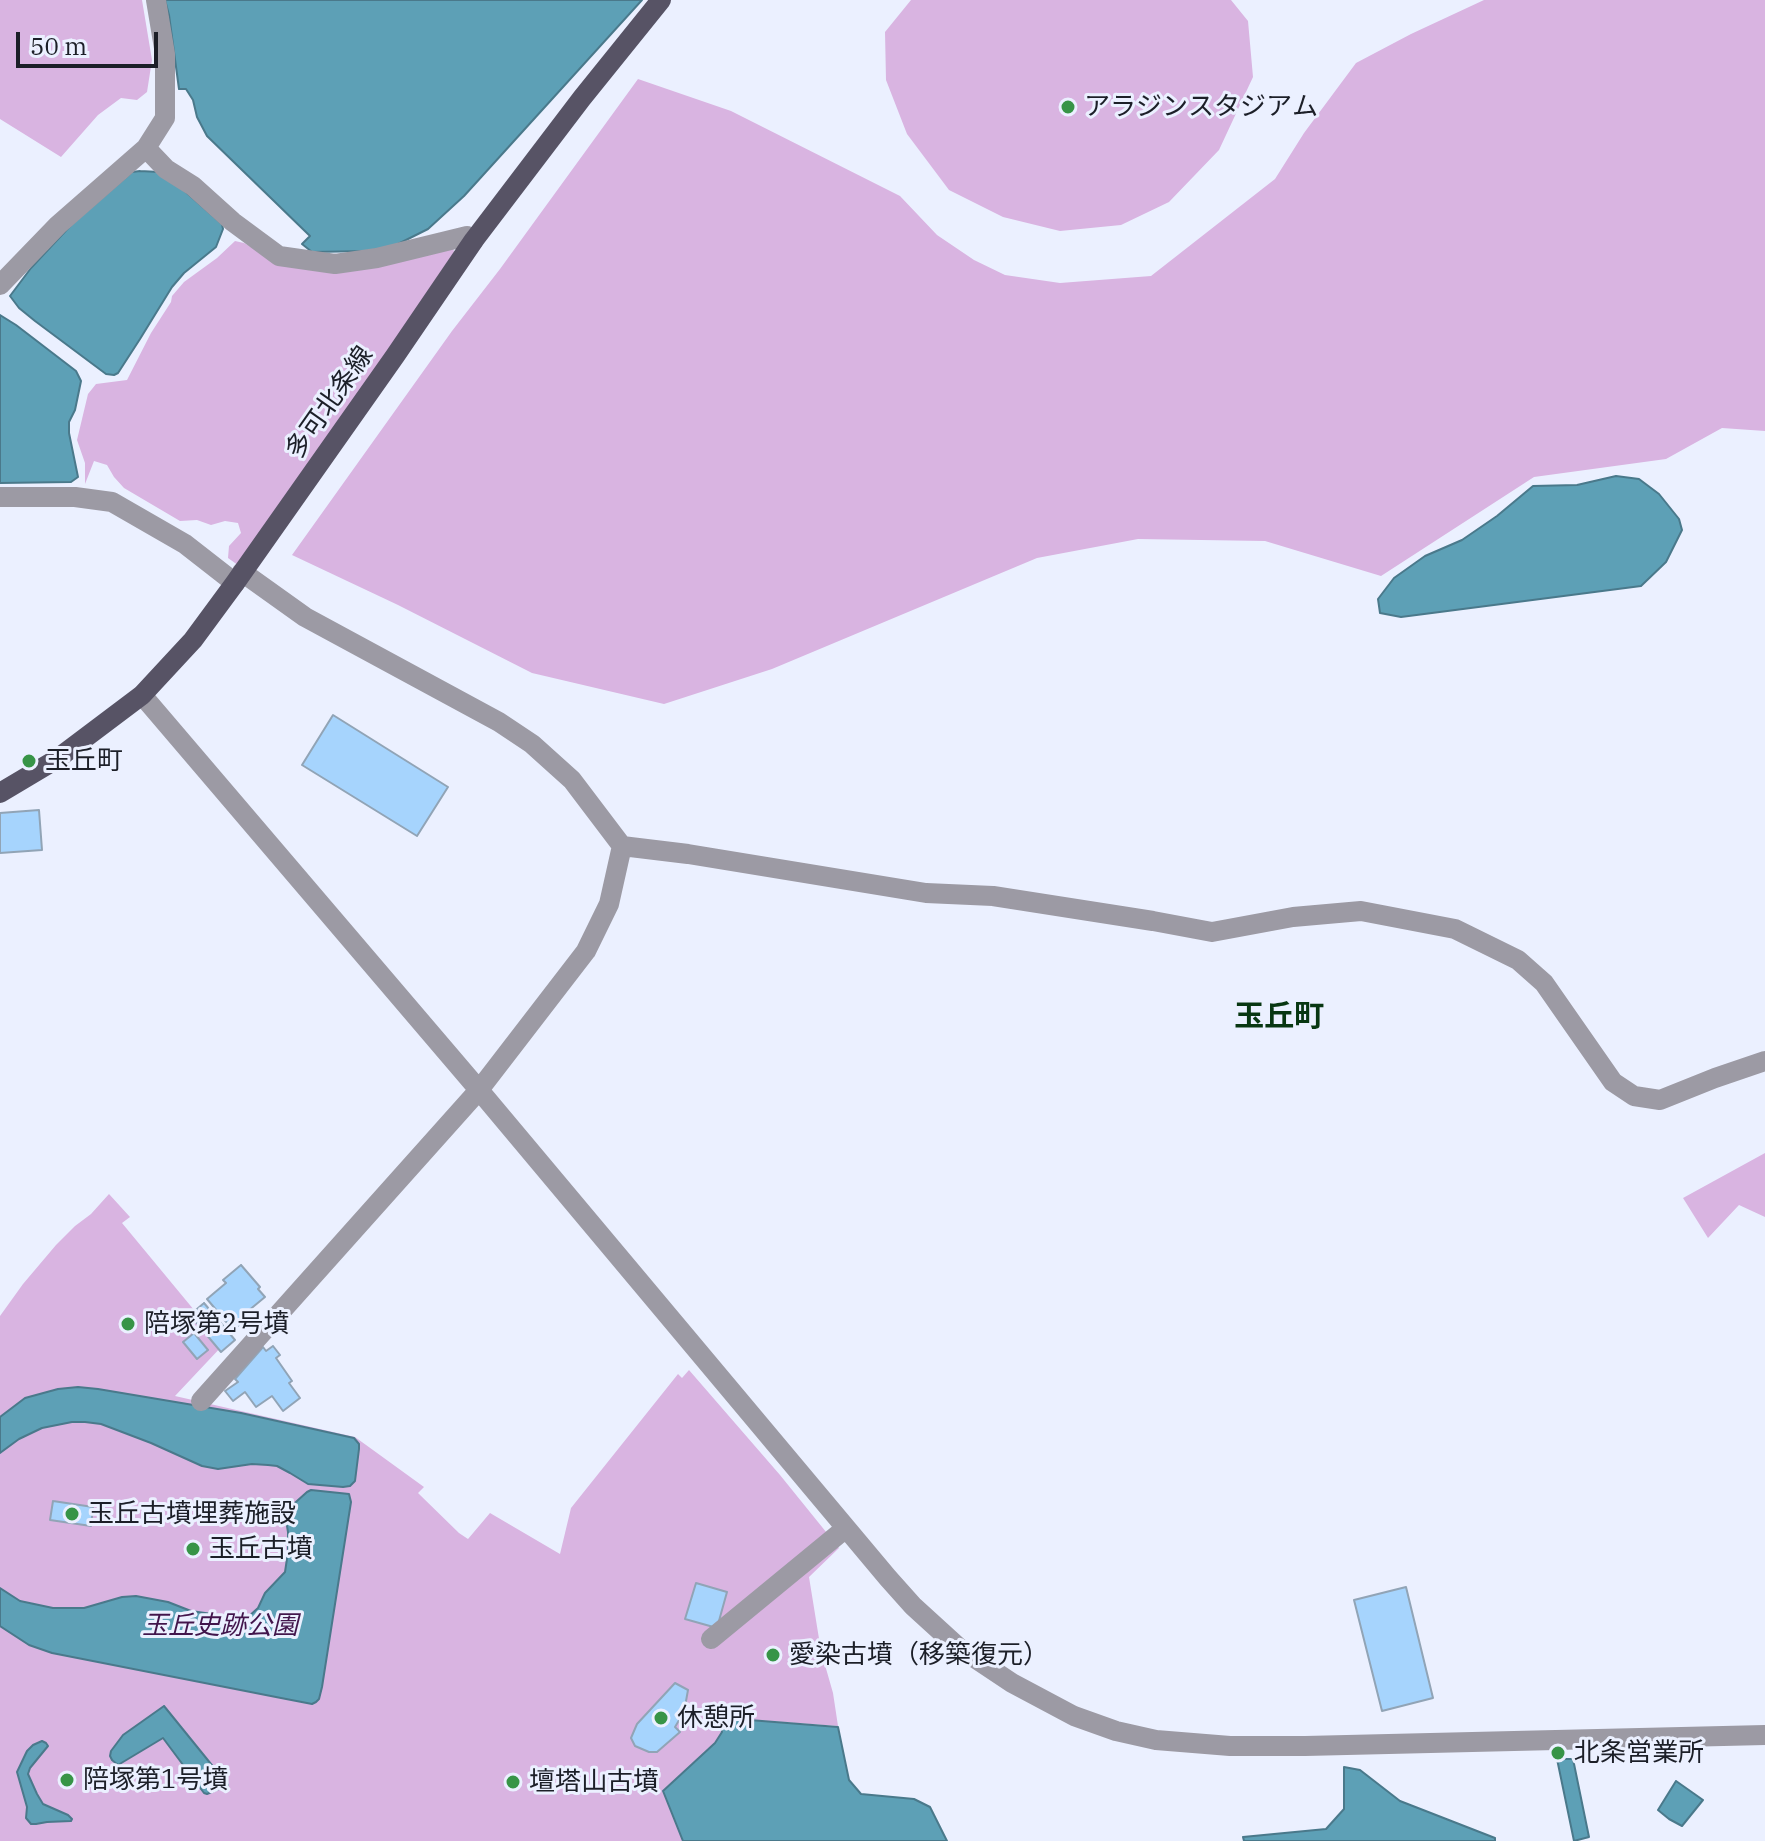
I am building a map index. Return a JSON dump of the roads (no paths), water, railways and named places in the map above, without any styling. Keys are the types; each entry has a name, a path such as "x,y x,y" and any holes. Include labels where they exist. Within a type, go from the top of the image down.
{"main road":[{"name":"多可北条線","path":"0,793 57,759 142,695 193,640 474,240 661,0"}],"street":[{"path":"0,285 58,225 146,148 165,118 165,54 156,0"},
{"path":"146,148 166,169 193,186 233,222 279,256 335,264 377,258 467,236 474,240"},
{"path":"0,497 75,497 112,502 305,617 499,722 532,744 572,780 622,846 926,893 993,896 1212,932 1293,917 1361,911 1455,929 1518,960 1544,983 1613,1082 1634,1096 1660,1100 1765,1061"},
{"path":"142,695 913,1606 958,1647 1012,1683 1074,1716 1116,1731 1156,1740 1230,1746 1765,1735"},
{"path":"201,1401 479,1090 586,951 609,904 622,846"},
{"path":"711,1639 846,1528"}],"water":[{"path":"165,0 642,0 464,196 428,229 392,247 367,251 312,252 302,244 310,236 207,136 197,117 193,100 186,89 179,89"},
{"path":"132,172 159,172 170,178 222,224 223,229 216,247 172,287 118,373 106,374 19,308 10,296 72,224"},
{"path":"0,315 76,371 81,381 69,422 78,477 71,482 0,483"},
{"path":"1616,476 1639,479 1659,494 1679,519 1682,530 1666,562 1641,586 1401,617 1380,613 1378,599 1394,578 1425,556 1462,540 1533,486 1577,485"},
{"path":"78,1387 241,1413 354,1438 359,1444 355,1481 343,1487 308,1484 277,1466 252,1464 218,1469 202,1466 101,1424 85,1422 42,1428 0,1453 0,1417 25,1398"},
{"path":"311,1490 349,1494 351,1502 322,1687 319,1699 312,1704 52,1653 29,1645 0,1626 0,1588 20,1601 53,1608 84,1608 136,1596 233,1619 248,1617 285,1572 288,1532 285,1514"},
{"path":"164,1706 228,1785 204,1793 163,1738 118,1765 112,1760 111,1751 123,1735"},
{"path":"724,1718 838,1727 849,1780 861,1794 914,1799 930,1807 947,1841 683,1841 663,1791 715,1743 722,1732 721,1722"},
{"path":"42,1741 48,1746 28,1774 43,1804 68,1815 71,1821 31,1824 26,1818 27,1807 17,1772 27,1751"},
{"path":"1557,1759 1573,1759 1589,1837 1574,1841"},
{"path":"1344,1767 1360,1770 1400,1801 1495,1838 1495,1841 1244,1841 1243,1837 1326,1829 1344,1809"},
{"path":"1676,1781 1703,1800 1682,1826 1658,1810"}],"place":[{"name":"アラジンスタジアム","path":"1068,107"},
{"name":"玉丘町","path":"29,761"},
{"name":"陪塚第2号墳","path":"128,1324"},
{"name":"玉丘古墳埋葬施設","path":"72,1514"},
{"name":"玉丘古墳","path":"193,1549"},
{"name":"愛染古墳（移築復元）","path":"773,1655"},
{"name":"休憩所","path":"661,1718"},
{"name":"北条営業所","path":"1558,1753"},
{"name":"陪塚第1号墳","path":"67,1780"},
{"name":"壇塔山古墳","path":"513,1782"}],"district":[{"name":"玉丘町","path":"1279,1017"}],"park label":[{"name":"玉丘史跡公園","path":"220,1626"}]}
